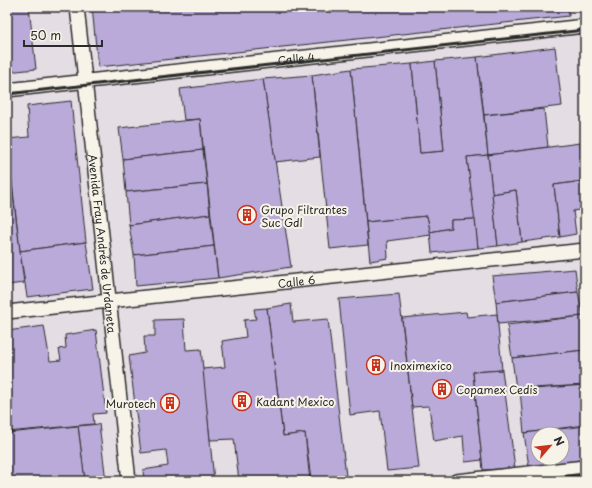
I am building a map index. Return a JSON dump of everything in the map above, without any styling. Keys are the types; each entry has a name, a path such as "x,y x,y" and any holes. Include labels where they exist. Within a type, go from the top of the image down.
{"street":[{"name":"Avenida Fray Andrés de Urdaneta","path":"77,7 129,481"},
{"name":"Calle 4","path":"7,90 585,26"},
{"name":"Calle 6","path":"7,312 585,250"},
{"path":"456,481 585,467"}],"building":[{"path":"7,7 29,7 36,69 7,72"},
{"path":"92,7 568,7 569,16 98,67"},
{"path":"555,47 562,106 484,115 477,57"},
{"path":"477,57 488,155 467,157 475,219 451,220 451,228 430,232 427,216 366,222 351,69 412,64 420,153 444,151 435,61"},
{"path":"435,61 444,151 420,153 412,64"},
{"path":"351,69 368,245 330,249 312,75"},
{"path":"312,75 320,157 275,162 263,79"},
{"name":"Grupo Filtrantes Suc Gdl","path":"263,79 291,267 218,278 200,119 184,120 180,89"},
{"path":"71,101 86,242 20,251 7,139 29,137 27,106"},
{"path":"544,109 548,147 488,155 484,115"},
{"path":"200,119 203,150 123,159 119,128"},
{"path":"580,143 583,181 554,185 560,237 522,242 516,190 492,194 488,155"},
{"path":"7,146 24,283 7,285"},
{"path":"203,150 207,184 126,192 123,159"},
{"path":"488,155 498,246 478,248 467,157"},
{"path":"583,181 585,209 573,211 576,234 560,237 554,185"},
{"path":"207,184 210,214 129,225 126,192"},
{"path":"516,190 522,242 498,246 492,194"},
{"path":"210,214 214,246 134,255 129,225"},
{"path":"427,216 431,235 387,241 388,258 370,261 366,222"},
{"path":"475,219 478,248 432,253 430,232 451,228 451,220"},
{"path":"86,242 93,289 27,297 20,251"},
{"path":"214,246 218,278 136,286 134,255"},
{"path":"575,269 578,292 496,302 492,276"},
{"path":"578,292 583,316 498,324 496,302"},
{"name":"Inoximexico","path":"399,294 419,468 387,471 380,411 350,415 339,299"},
{"path":"291,304 293,322 328,319 346,476 311,480 305,433 283,436 267,308"},
{"name":"Kadant Mexico","path":"267,308 283,436 305,433 310,481 239,481 234,439 210,440 202,369 225,367 222,341 246,337 244,320 256,319 254,309"},
{"name":"Copamex Cedis","path":"466,312 467,317 497,314 502,370 473,372 482,460 465,462 463,436 434,441 429,406 412,407 402,318"},
{"path":"583,316 585,350 512,358 507,325"},
{"name":"Murotech","path":"184,319 186,350 201,349 214,481 144,481 143,470 168,466 166,450 141,453 129,356 145,353 144,336 155,336 155,320"},
{"path":"44,326 50,361 61,360 59,349 66,348 65,335 96,330 106,413 93,414 94,424 7,432 7,331"},
{"path":"585,350 585,385 516,389 512,358"},
{"path":"502,370 515,468 483,470 473,372"},
{"path":"585,385 585,425 570,427 530,426 530,432 524,433 520,390"},
{"path":"99,424 106,481 85,481 78,426"},
{"path":"78,426 85,481 7,481 7,433"},
{"path":"585,426 585,461 570,463 570,428"},
{"path":"530,432 530,466 538,466 529,467 524,433"}],"railway":[{"path":"7,94 585,30"},
{"path":"523,481 585,474"}],"place":[{"name":"Grupo Filtrantes Suc Gdl","path":"247,215"},
{"name":"Inoximexico","path":"376,365"},
{"name":"Copamex Cedis","path":"442,389"},
{"name":"Kadant Mexico","path":"242,401"},
{"name":"Murotech","path":"170,403"}]}
